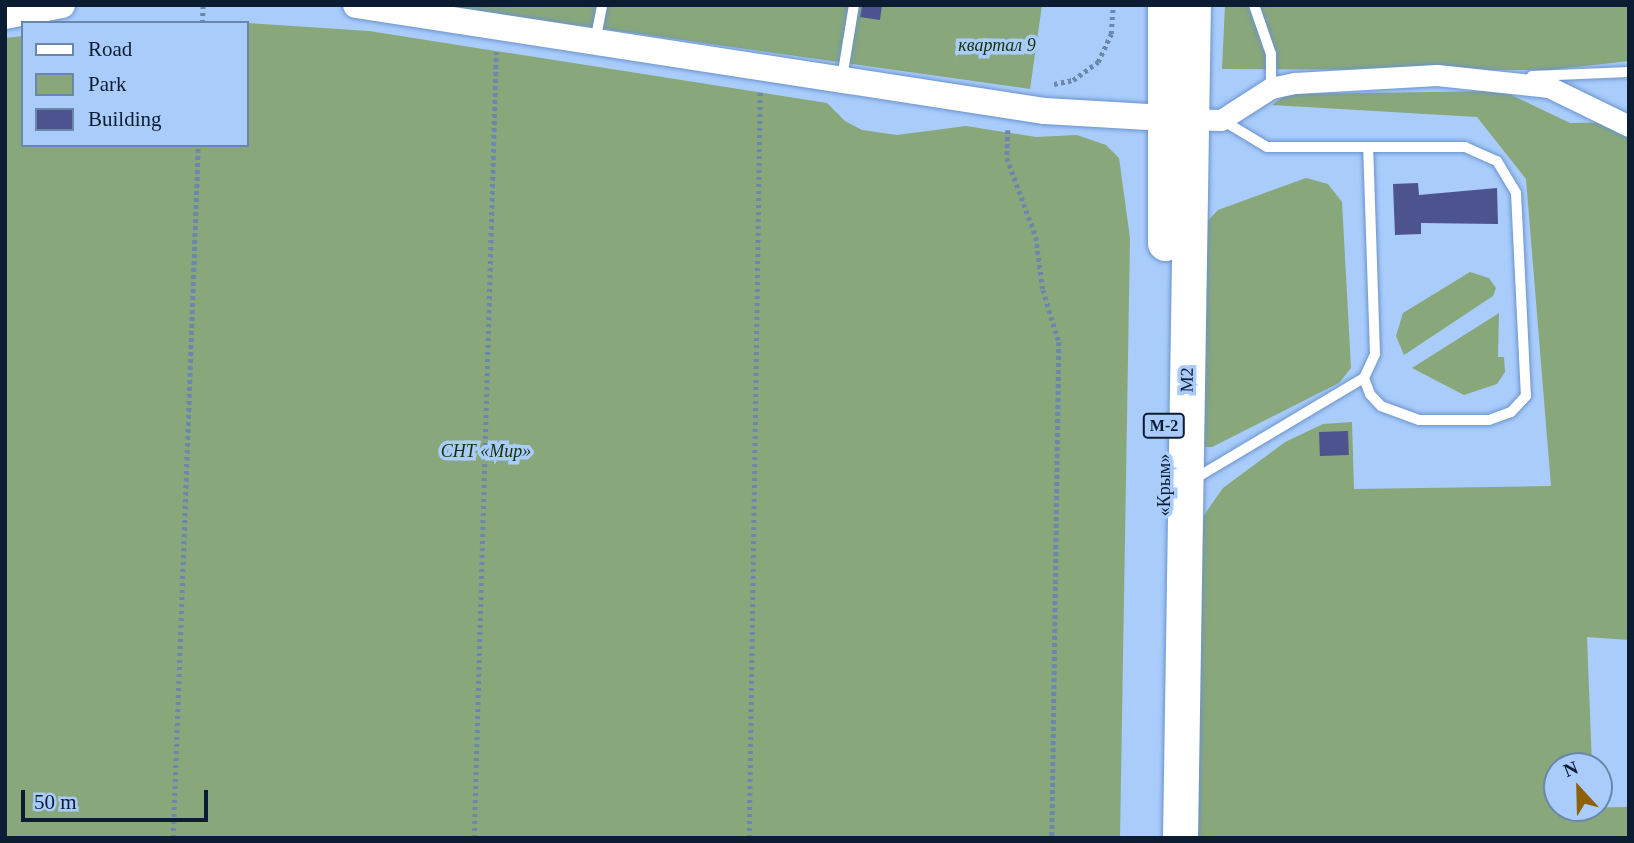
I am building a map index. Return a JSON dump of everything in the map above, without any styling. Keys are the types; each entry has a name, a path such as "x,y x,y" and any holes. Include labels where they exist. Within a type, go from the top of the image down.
{"highway":[{"name":"«Крым»","path":"1158,838 1192,119 1165,5"},
{"name":"М2","path":"1180,838 1192,5"}],"street":[{"path":"5,16 62,5"},
{"path":"356,5 1010,106 1192,119 1271,88 1424,75 1549,87 1629,125"}],"lane":[{"path":"595,42 602,5"},
{"path":"842,81 854,5"},
{"path":"1254,5 1271,54 1271,88"},
{"path":"1467,78 1629,72"},
{"path":"1192,119 1267,147 1465,147 1497,161 1516,192 1526,396 1511,412 1489,421 1419,420 1381,406 1364,378"},
{"path":"1185,484 1364,378 1375,354 1368,148"}],"path":[{"path":"1043,85 1073,80 1098,62 1111,34 1113,5"},
{"path":"474,838 497,27"},
{"path":"749,838 761,68"},
{"path":"1010,106 1007,158 1036,237 1043,290 1059,342 1052,838"},
{"path":"173,838 198,147"}],"green space":[{"name":"квартал 9","path":"433,5 1042,5 1030,89"},
{"path":"1225,5 1629,5 1629,61 1550,70 1222,69"},
{"name":"СНТ «Мир»","path":"248,23 369,31 827,103 845,121 862,130 897,135 966,126 1036,137 1077,135 1106,145 1119,158 1130,238 1120,838 5,838 5,38 21,36 21,147 248,147"},
{"path":"1503,91 1570,123 1629,122 1629,640 1587,637 1591,752 1543,752 1543,822 1613,822 1613,807 1629,807 1629,838 1193,838 1199,538 1204,515 1223,488 1285,442 1323,424 1352,422 1354,489 1551,486 1526,179 1477,117 1272,105 1287,94"},
{"path":"1306,178 1328,184 1342,202 1351,368 1339,383 1212,447 1204,447 1199,442 1201,228 1218,210"},
{"path":"1470,272 1489,278 1496,288 1493,296 1404,355 1396,336 1403,313"},
{"path":"1499,313 1498,357 1504,357 1505,372 1497,384 1464,395 1412,368"}],"building":[{"path":"862,5 882,5 880,20 860,17"},
{"path":"1418,183 1419,195 1497,188 1498,224 1421,223 1421,234 1395,235 1393,184"},
{"path":"1348,431 1349,455 1320,456 1319,432"}]}
